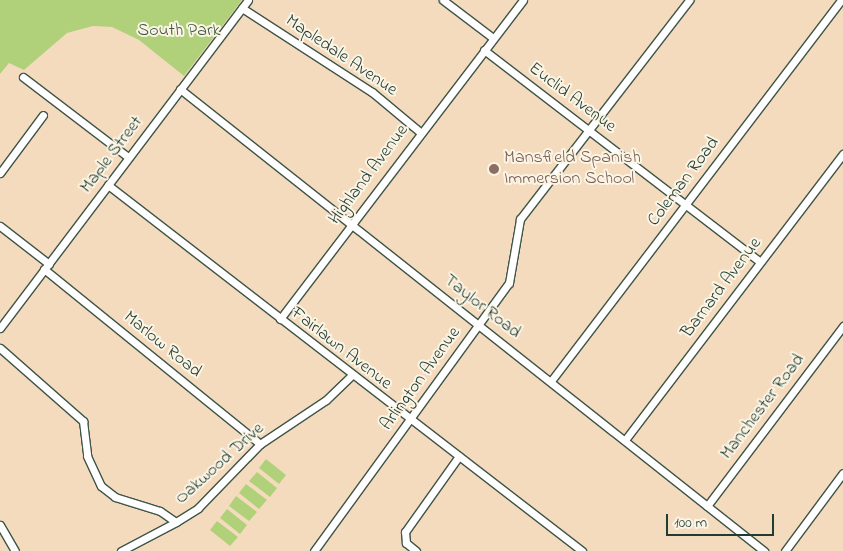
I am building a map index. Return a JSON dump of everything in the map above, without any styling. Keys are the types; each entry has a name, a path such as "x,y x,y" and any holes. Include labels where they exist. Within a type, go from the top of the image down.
{"street":[{"name":"Maple Street","path":"0,328 248,0"},
{"path":"443,0 493,38 523,0"},
{"name":"Arlington Avenue","path":"314,551 479,324 514,272 517,225 689,0"},
{"name":"Coleman Road","path":"551,381 841,0"},
{"name":"Mapledale Avenue","path":"242,8 372,92 421,133"},
{"name":"Highland Avenue","path":"280,320 351,223 493,38"},
{"name":"Euclid Avenue","path":"484,50 687,204 760,262"},
{"path":"22,77 128,157"},
{"name":"Taylor Road","path":"180,89 764,551"},
{"path":"0,173 43,115"},
{"name":"Barnard Avenue","path":"625,440 843,154"},
{"name":"Fairlawn Avenue","path":"108,185 409,421 459,456 582,551"},
{"name":"Marlow Road","path":"0,226 46,267 260,444"},
{"name":"Manchester Road","path":"707,506 843,326"},
{"name":"Oakwood Drive","path":"0,348 83,421 86,456 101,486 122,500 160,511 176,522 198,508 260,444 326,400 351,376"},
{"path":"416,551 406,543 405,532 459,456"},
{"path":"785,551 843,473"},
{"path":"121,551 176,522"},
{"path":"0,525 15,551"}],"green space":[{"name":"South Park","path":"0,0 242,0 184,76 139,40 112,27 93,26 67,33 24,70 9,63 0,74"},
{"path":"266,459 286,475 279,484 259,468"},
{"path":"257,472 277,488 270,497 249,481"},
{"path":"246,484 267,500 259,509 239,493"},
{"path":"236,496 257,512 249,521 229,506"},
{"path":"227,509 247,525 240,534 220,518"},
{"path":"217,521 238,537 230,546 210,530"}],"place":[{"name":"Mansfield Spanish Immersion School","path":"494,169"}]}
